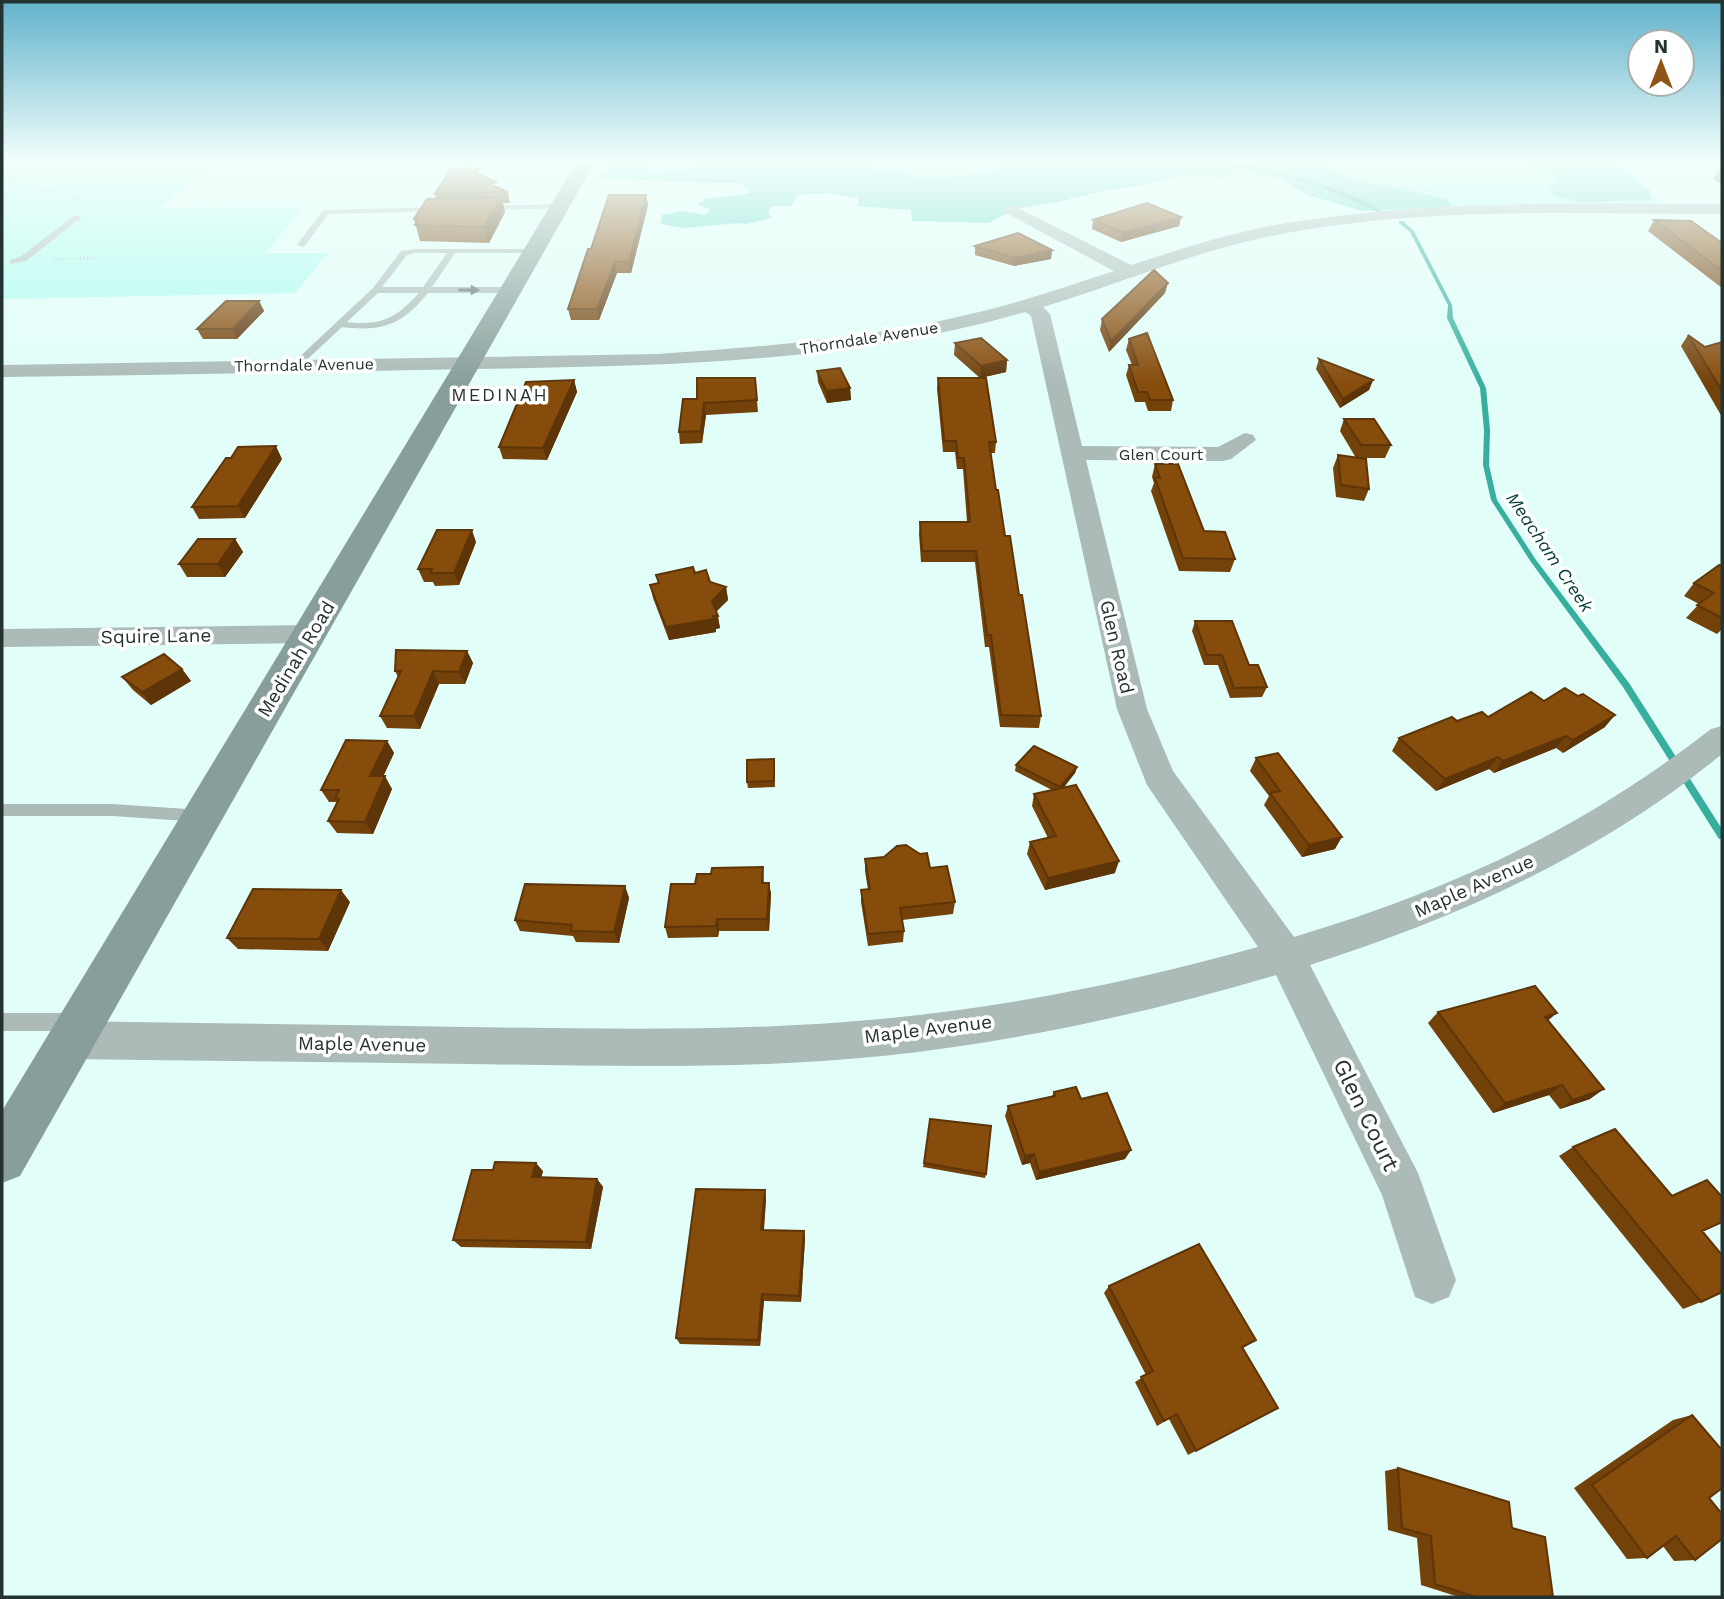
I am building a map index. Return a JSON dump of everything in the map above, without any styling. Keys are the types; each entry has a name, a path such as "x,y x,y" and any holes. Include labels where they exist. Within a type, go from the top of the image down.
{"main road":[{"name":"Medinah Road","path":"2,1157 544,235"}],"street":[{"path":"1059,235 1130,272"},
{"name":"Thorndale Avenue","path":"2,371 658,360 792,350 937,328 1028,305 1198,250 1255,235"},
{"name":"Glen Road","path":"1028,305 1040,314 1132,709 1158,776 1286,956"},
{"name":"Glen Court","path":"1073,453 1223,454 1245,440"},
{"name":"Squire Lane","path":"2,638 310,634"},
{"name":"Maple Avenue","path":"76,1031 639,1048 824,1042 1052,1014 1206,980 1364,933 1482,887 1574,840 1634,804 1698,755"},
{"name":"Glen Court","path":"1286,956 1402,1189 1432,1280"}],"lane":[{"path":"13,262 23,259 55,235"},
{"path":"300,245 308,235"},
{"path":"340,324 376,326 391,321 427,290 453,251"},
{"path":"296,365 376,290 404,253 534,251"},
{"path":"376,290 511,290"},
{"path":"2,810 112,810 203,816"},
{"path":"2,1022 76,1031"}],"path":[{"path":"23,259 98,258"}],"green space":[{"path":"2,235 281,235 266,253 328,253 295,293 2,299"}],"building":[{"path":"596,235 636,235 629,262 615,262 597,309 568,309 588,249 591,249"},
{"path":"1021,235 1052,250 1015,258 975,246"},
{"path":"1673,235 1710,235 1722,243 1722,271"},
{"path":"1154,270 1168,283 1111,341 1102,319"},
{"path":"226,301 259,301 233,329 197,329"},
{"path":"1147,333 1173,400 1150,400 1147,392 1138,392 1129,365 1138,365 1129,339"},
{"path":"1688,335 1705,347 1722,342 1722,391"},
{"path":"981,338 1007,360 981,366 955,343"},
{"path":"1319,359 1373,380 1343,399"},
{"path":"840,368 850,388 826,391 817,371"},
{"path":"697,378 755,378 757,400 704,403 701,431 679,432 683,399 697,399"},
{"path":"938,378 986,378 996,442 989,442 996,490 1005,536 1010,536 1019,595 1022,595 1041,716 1001,715 991,635 987,635 976,551 922,551 920,522 970,522 964,458 958,458 956,441 944,441"},
{"path":"574,380 543,448 499,447 526,382"},
{"path":"1344,419 1374,419 1391,445 1361,445"},
{"path":"276,446 238,506 192,507 226,458 231,458 238,447"},
{"path":"1338,455 1366,459 1369,489 1341,485"},
{"path":"1155,464 1178,464 1204,531 1225,532 1235,559 1183,558 1155,478 1160,478"},
{"path":"437,530 472,530 454,573 430,573 432,569 418,569"},
{"path":"198,539 235,539 218,564 179,564"},
{"path":"1719,565 1722,566 1722,618 1697,605 1714,593 1694,583"},
{"path":"693,567 695,573 706,570 710,582 726,587 712,601 718,616 713,616 714,619 666,627 650,585 659,583 656,575"},
{"path":"1195,621 1232,621 1249,665 1258,665 1267,687 1234,688 1222,655 1207,655"},
{"path":"396,650 467,651 459,672 433,671 414,716 380,716 401,671 395,671"},
{"path":"164,654 182,669 142,692 122,677"},
{"path":"1565,688 1578,696 1583,694 1615,715 1573,740 1566,736 1503,761 1498,757 1445,779 1399,738 1452,717 1457,721 1482,712 1488,717 1531,692 1544,701"},
{"path":"346,740 387,741 370,776 385,776 365,822 328,821 339,799 335,798 339,790 321,790"},
{"path":"1034,746 1077,767 1060,787 1016,765"},
{"path":"1278,753 1342,837 1309,845 1270,793 1280,791 1256,758"},
{"path":"774,759 774,781 747,782 747,760"},
{"path":"1076,785 1119,861 1048,878 1030,842 1056,836 1034,794"},
{"path":"906,845 920,854 927,853 930,868 947,866 955,902 900,908 904,931 868,934 861,890 870,889 865,859 884,857 897,846"},
{"path":"763,867 762,883 769,883 767,919 717,919 716,926 665,927 671,884 695,884 697,874 711,874 712,868"},
{"path":"525,884 625,886 614,932 571,931 572,925 515,920"},
{"path":"253,889 341,890 319,939 227,938"},
{"path":"1535,986 1557,1013 1545,1017 1604,1089 1573,1100 1562,1085 1505,1103 1438,1012"},
{"path":"1076,1087 1081,1099 1107,1093 1131,1150 1039,1172 1034,1154 1025,1156 1008,1106 1055,1096 1054,1092"},
{"path":"930,1119 991,1126 986,1174 924,1163"},
{"path":"1615,1129 1672,1196 1707,1180 1722,1197 1722,1222 1702,1231 1722,1255 1722,1292 1701,1302 1573,1147"},
{"path":"495,1162 536,1163 532,1177 597,1179 586,1242 453,1240 472,1170 493,1170"},
{"path":"696,1189 765,1190 761,1230 804,1231 799,1296 762,1294 758,1340 676,1338"},
{"path":"1199,1244 1256,1340 1242,1347 1278,1408 1196,1451 1177,1414 1164,1421 1141,1377 1153,1371 1109,1286"},
{"path":"1692,1415 1722,1450 1722,1488 1709,1498 1722,1514 1722,1539 1695,1560 1676,1536 1647,1558 1592,1485"},
{"path":"1398,1468 1509,1502 1512,1528 1545,1537 1553,1597 1476,1597 1435,1584 1431,1536 1402,1528"}],"waterway":[{"name":"Meacham Creek","path":"1414,235 1450,305 1450,318 1483,388 1487,430 1486,465 1494,500 1533,561 1626,685 1722,836"}],"district":[{"name":"MEDINAH","path":"500,394"}]}
